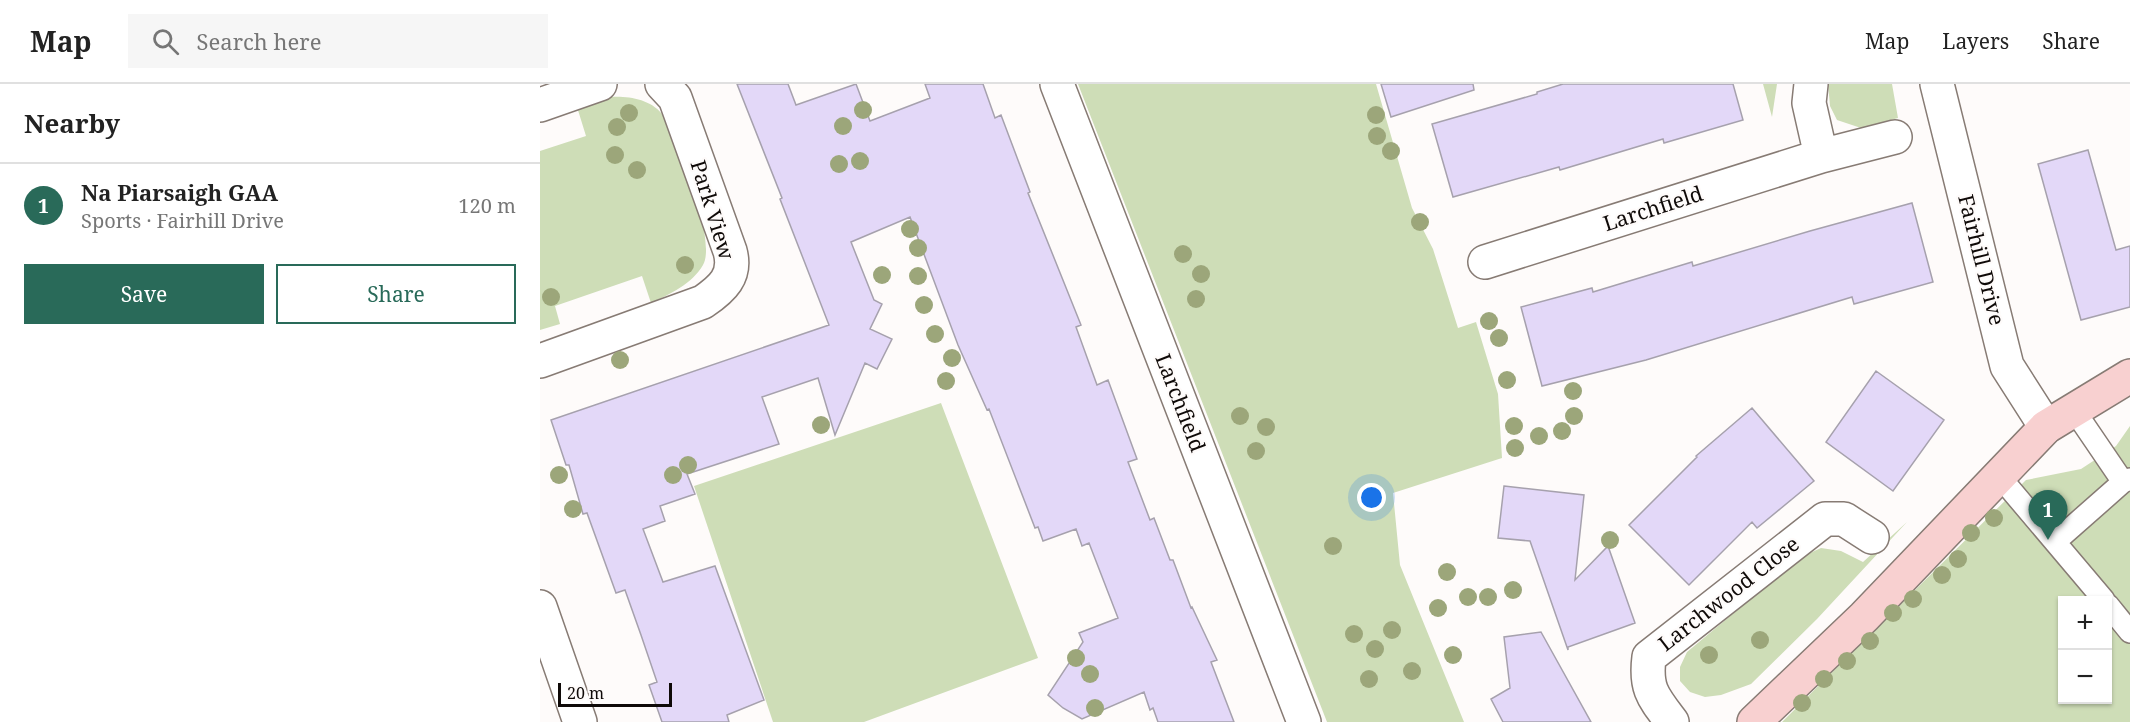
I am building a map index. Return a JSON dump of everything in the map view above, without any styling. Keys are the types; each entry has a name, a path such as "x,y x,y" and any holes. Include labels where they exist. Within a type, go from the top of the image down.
{"street":[{"path":"540,105 600,84"},
{"name":"Park View","path":"540,361 703,302 723,288 731,265 730,251 675,98 662,84"},
{"name":"Larchfield","path":"1057,84 1304,722"},
{"path":"1811,84 1809,104 1821,156"},
{"name":"Fairhill Drive","path":"1937,84 2007,366 2046,427"},
{"name":"Larchfield","path":"1485,262 1821,156 1895,137"},
{"path":"1754,722 1864,617 2046,427 2130,375"},
{"name":"Larchwood Close","path":"1672,722 1653,697 1647,675 1649,657 1825,519 1844,519 1872,537"},
{"path":"540,606 580,722"}],"lane":[{"path":"2055,542 2126,481 2074,410"},
{"path":"2000,477 2101,596"},
{"path":"2112,610 2130,632"}],"green space":[{"path":"1078,84 1376,84 1412,208 1433,249 1458,328 1476,322 1498,394 1502,458 1393,493 1400,565 1464,722 1327,722"},
{"path":"1763,84 1777,84 1772,117"},
{"path":"1828,84 1892,84 1898,118 1861,128 1837,120 1830,106"},
{"path":"611,97 631,98 651,105 662,114 669,126 678,143 701,213 706,253 703,265 687,283 651,303 642,276 555,306 560,324 540,330 540,151 586,136 577,107"},
{"path":"941,403 1038,658 864,722 773,722 694,486"},
{"path":"2130,426 2130,722 1782,722 2026,480 2081,469 2116,446"},
{"path":"1907,522 1817,619 1751,684 1721,695 1705,697 1690,692 1680,681 1680,667 1687,652 1801,557 1821,548 1841,551 1863,562"}],"building":[{"path":"737,84 788,84 796,105 856,84 870,121 930,98 925,84 983,84 995,118 1001,115 1030,192 1028,193 1081,325 1076,327 1097,385 1108,380 1137,459 1128,462 1150,520 1154,518 1191,608 1217,660 1211,662 1234,722 1158,722 1153,708 1150,710 1144,692 1082,719 1063,708 1048,695 1083,642 1079,633 1118,618 1089,543 1082,546 1076,529 1043,541 1038,527 1035,528 989,409 987,410 958,345 910,217 851,242 874,300 882,304 870,329 892,339 877,369 865,363 835,435 818,378 762,397 779,444 687,474 695,494 660,506 665,521 643,529 663,582 715,566 764,700 727,715 729,722 662,722 649,685 657,682 625,590 616,593 587,513 583,514 569,465 566,465 551,420 829,325"},
{"path":"1381,84 1473,84 1474,90 1391,117"},
{"path":"1563,84 1733,84 1743,120 1664,143 1663,139 1560,170 1559,167 1453,197 1432,124 1537,94 1537,92"},
{"path":"2088,150 2116,250 2130,246 2130,307 2081,320 2038,164"},
{"path":"1912,203 1933,282 1854,304 1852,297 1646,360 1542,386 1521,307 1592,288 1593,292 1692,262 1693,266"},
{"path":"1876,371 1944,420 1893,491 1826,442"},
{"path":"1752,408 1814,481 1757,528 1752,522 1689,585 1629,525 1696,456"},
{"path":"1504,486 1584,495 1575,580 1608,546 1635,623 1568,647 1568,650 1530,541 1498,538"},
{"path":"1541,632 1591,722 1503,722 1491,699 1510,688 1504,637"}],"place":[{"name":"Na Piarsaigh GAA","path":"2048,540"}]}
